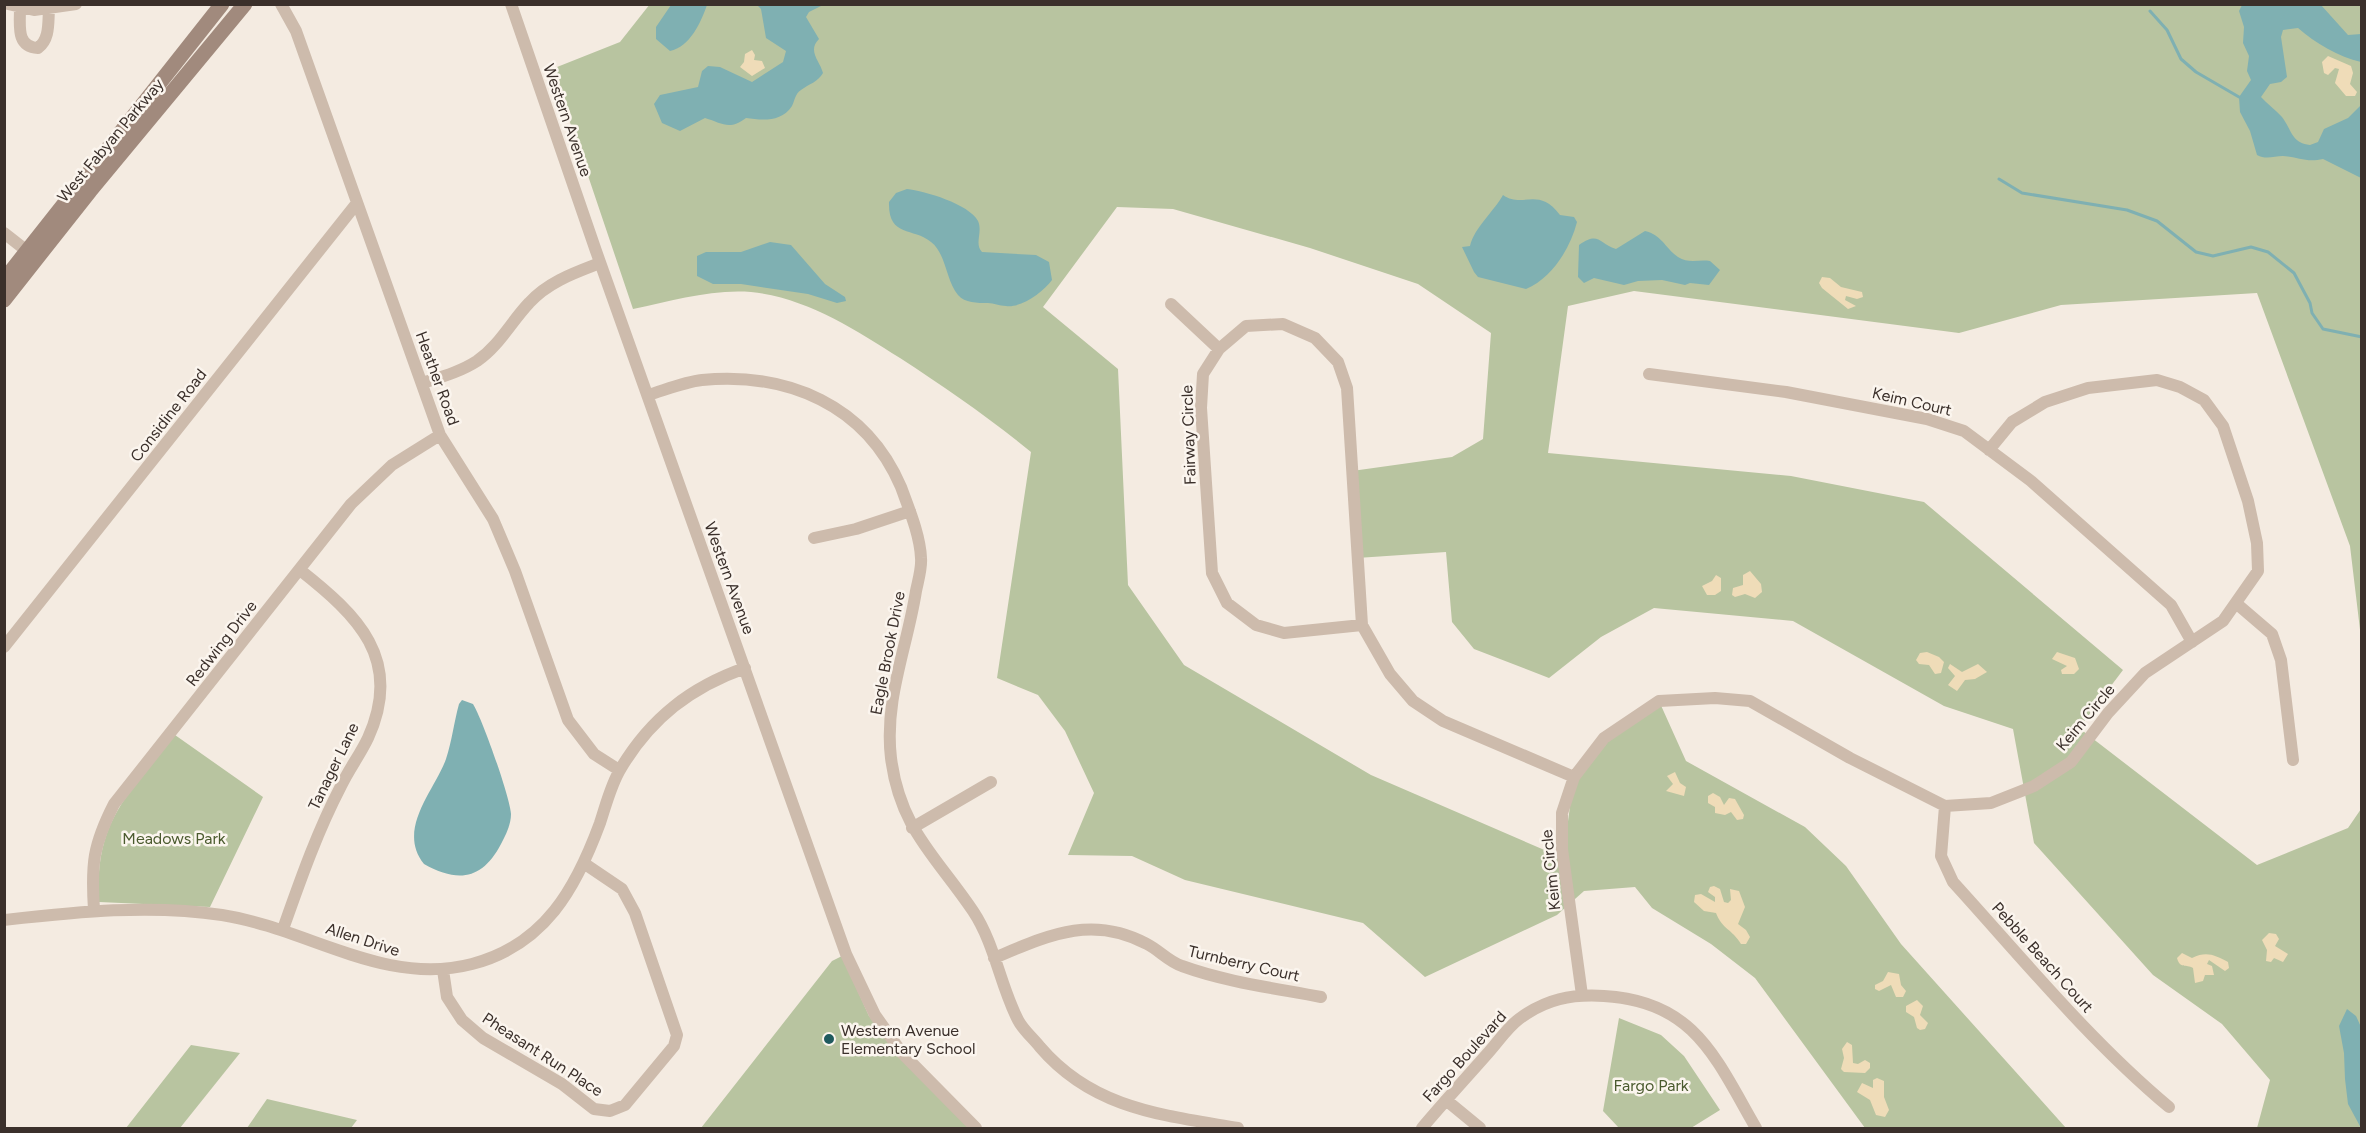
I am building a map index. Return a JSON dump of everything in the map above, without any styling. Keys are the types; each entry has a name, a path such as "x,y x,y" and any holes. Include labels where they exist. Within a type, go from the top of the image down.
{"main road":[{"name":"West Fabyan Parkway","path":"4,280 222,4"},
{"name":"West Fabyan Parkway","path":"4,300 90,191 245,4"}],"street":[{"path":"49,9 47,36 44,44 38,48 29,48 23,43 14,6 49,9 76,4"},
{"name":"Heather Road","path":"281,4 296,31 440,435 493,519 515,571 568,720 594,754 620,770"},
{"name":"Western Avenue","path":"512,4 600,263 846,954 875,1015 902,1053 976,1128"},
{"name":"Considine Road","path":"4,647 357,203"},
{"path":"4,233 27,251"},
{"path":"422,383 460,370 478,360 501,339 530,302 548,286 600,263"},
{"path":"1171,304 1219,349"},
{"name":"Fairway Circle","path":"1362,625 1284,633 1256,625 1227,603 1212,573 1200,408 1203,374 1219,349 1246,326 1283,324 1315,338 1338,362 1347,388 1362,625 1390,674 1413,701 1443,721 1574,777"},
{"name":"Keim Court","path":"1649,375 1786,392 1927,419 1964,432 2031,482 2171,605 2192,642"},
{"name":"Eagle Brook Drive","path":"648,395 700,381 754,380 808,392 857,422 891,464 910,510 921,558 912,614 890,709 890,731 897,787 912,828 972,909 986,933 1019,1022 1057,1067 1104,1096 1144,1112 1182,1124 1238,1128"},
{"name":"Keim Circle","path":"1582,994 1562,849 1562,813 1574,777 1604,738 1659,701 1715,698 1750,702 1850,758 1945,806 1991,803 2034,786 2071,762 2108,713 2145,673 2223,621 2258,571 2257,543 2248,501 2223,426 2204,400 2180,387 2157,380 2088,388 2045,402 2012,422 1989,450"},
{"name":"Redwing Drive","path":"94,910 92,865 99,833 114,804 371,483 392,465 440,435"},
{"path":"814,538 856,529 910,510"},
{"name":"Tanager Lane","path":"283,929 312,846 341,785 368,737 377,707 379,685 377,667 366,633 355,618 330,593 300,570"},
{"path":"2237,604 2272,634 2281,660 2293,760"},
{"name":"Allen Drive","path":"4,920 94,910 157,909 223,915 283,929 396,968 443,970 473,964 510,949 544,923 570,892 585,864 620,770 643,735 673,705 706,683 745,668"},
{"path":"912,828 991,782"},
{"name":"Pebble Beach Court","path":"1945,806 1941,856 1953,882 2092,1036 2169,1107"},
{"name":"Pheasant Run Place","path":"443,970 447,997 462,1020 483,1038 562,1084 594,1108 610,1111 624,1105 674,1046 677,1035 630,905 622,889 585,864"},
{"name":"Turnberry Court","path":"994,958 1059,931 1105,929 1146,943 1179,965 1221,978 1321,997"},
{"name":"Fargo Boulevard","path":"1422,1128 1517,1021 1544,1003 1582,994 1630,998 1658,1007 1682,1021 1713,1054 1756,1128"},
{"path":"1446,1100 1479,1128"}],"green space":[{"path":"650,4 2361,5 2361,638 2350,546 2257,293 2061,305 1959,333 1634,291 1568,306 1548,453 1791,476 1924,502 2123,670 2079,728 2257,865 2348,828 2361,809 2361,1128 2257,1128 2270,1080 2222,1024 2153,975 2034,843 2013,729 1944,706 1793,621 1654,608 1601,637 1549,678 1474,649 1452,622 1446,552 1357,558 1352,471 1452,457 1483,439 1491,333 1418,284 1310,248 1173,209 1117,207 1043,307 1118,369 1128,585 1184,665 1371,775 1563,858 1574,777 1604,738 1659,701 1686,761 1805,827 1846,866 1901,944 2066,1128 1865,1128 1755,978 1711,944 1652,908 1635,887 1584,891 1557,915 1425,977 1363,923 1185,880 1132,856 1068,855 1094,793 1065,731 1038,695 997,678 1031,452 967,403 900,358 865,336 811,308 772,295 721,292 633,309 552,69 620,42"},
{"name":"Meadows Park","path":"175,735 263,797 210,907 99,902 99,874 108,829 129,793"},
{"name":"Western Avenue Elementary School","path":"842,956 869,1016 969,1128 701,1128 832,961"},
{"name":"Fargo Park","path":"1619,1018 1661,1035 1684,1056 1720,1110 1691,1128 1619,1128 1603,1111"},
{"path":"191,1045 240,1053 180,1128 126,1128"},
{"path":"267,1099 357,1120 351,1128 247,1128"}],"sand":[{"path":"752,50 755,55 754,60 762,61 765,68 752,76 740,67 744,62 745,54"},
{"path":"2328,56 2351,66 2353,73 2350,84 2357,92 2355,96 2346,96 2335,83 2339,69 2335,68 2328,75 2324,73 2322,62"},
{"path":"1822,277 1830,278 1841,287 1862,292 1863,297 1857,299 1846,296 1845,300 1856,306 1848,309 1822,288 1819,283"},
{"path":"1750,571 1761,584 1762,592 1755,598 1745,594 1735,597 1732,595 1733,588 1743,585 1743,575"},
{"path":"1716,575 1721,578 1721,591 1715,595 1707,595 1702,586 1712,581"},
{"path":"1927,652 1944,662 1941,673 1935,674 1929,665 1919,664 1916,660 1920,653"},
{"path":"2057,652 2075,658 2079,669 2074,674 2062,674 2061,670 2067,666 2052,659"},
{"path":"1950,664 1962,672 1978,664 1987,672 1975,679 1965,680 1957,691 1948,685 1955,676 1948,668"},
{"path":"1675,772 1680,783 1686,787 1684,796 1666,791 1673,784 1667,776"},
{"path":"1713,793 1720,797 1724,805 1729,798 1735,799 1744,815 1743,819 1737,820 1731,812 1725,815 1715,813 1715,807 1708,803 1708,796"},
{"path":"1710,887 1720,889 1724,902 1728,903 1731,900 1730,889 1739,891 1745,907 1738,924 1746,930 1750,937 1746,944 1741,944 1716,913 1704,911 1694,902 1695,895 1701,894 1715,902 1715,897 1708,892"},
{"path":"2269,933 2276,934 2279,939 2275,946 2288,954 2283,962 2274,958 2271,962 2266,961 2267,950 2262,940"},
{"path":"2182,953 2192,958 2206,954 2214,956 2228,962 2229,968 2225,971 2209,960 2207,964 2212,966 2214,975 2205,975 2203,981 2195,983 2193,968 2182,965 2178,961 2177,958"},
{"path":"1888,972 1899,974 1901,985 1906,991 1903,997 1896,997 1891,985 1879,991 1875,989 1875,985 1883,981"},
{"path":"1917,1000 1923,1006 1920,1015 1928,1023 1925,1029 1920,1030 1917,1028 1914,1017 1906,1012 1906,1006"},
{"path":"1847,1042 1852,1045 1853,1063 1858,1064 1865,1060 1870,1063 1870,1068 1865,1073 1844,1072 1841,1069 1844,1058 1842,1049"},
{"path":"1877,1078 1884,1081 1884,1097 1889,1110 1885,1117 1876,1115 1870,1100 1857,1092 1862,1083 1873,1088 1873,1080"}],"water":[{"path":"671,5 707,5 698,26 689,39 677,49 670,51 656,39 656,27"},
{"path":"757,5 823,5 809,12 806,17 819,39 814,52 823,73 821,76 799,92 792,106 777,118 764,120 746,118 730,125 705,118 680,131 662,123 654,104 660,95 698,87 702,71 708,66 720,67 752,82 783,62 786,51 766,38 761,9"},
{"path":"2242,5 2321,5 2348,35 2361,34 2361,62 2328,49 2298,28 2283,30 2281,37 2287,77 2281,82 2270,84 2261,97 2282,117 2295,139 2310,145 2318,142 2324,129 2348,118 2361,105 2361,178 2323,159 2307,160 2283,156 2267,158 2257,155 2250,131 2240,112 2239,97 2251,80 2247,71 2249,56 2243,43 2244,27 2239,11"},
{"path":"907,189 924,192 966,209 978,221 979,245 982,252 1036,255 1049,262 1052,280 1032,298 1012,306 964,300 954,289 936,247 924,237 897,227 893,221 889,202 896,193"},
{"path":"1503,195 1510,199 1545,202 1560,215 1574,217 1577,222 1570,242 1559,262 1544,278 1526,289 1478,277 1462,247 1470,246 1480,226"},
{"path":"1645,231 1659,239 1678,257 1690,261 1710,261 1720,270 1709,285 1690,283 1685,285 1662,280 1638,281 1624,285 1594,278 1584,283 1578,277 1579,245 1595,239 1616,249"},
{"path":"770,242 791,245 825,284 845,297 846,301 837,303 808,294 741,284 713,284 697,276 697,256 706,252 741,252"},
{"path":"462,700 473,704 477,712 501,775 511,814 506,833 494,856 477,871 458,876 424,864 416,851 414,837 420,810 446,759 459,704"},
{"path":"2347,1009 2356,1016 2361,1027 2361,1128 2348,1104 2345,1079 2344,1053 2339,1026"}],"waterway":[{"path":"2150,11 2167,30 2181,59 2196,72 2239,97"},
{"path":"1999,179 2022,193 2127,210 2157,221 2196,252 2213,256 2251,247 2268,252 2294,273 2310,303 2312,313 2323,329 2362,337"}],"place":[{"name":"Western Avenue Elementary School","path":"829,1039"}]}
